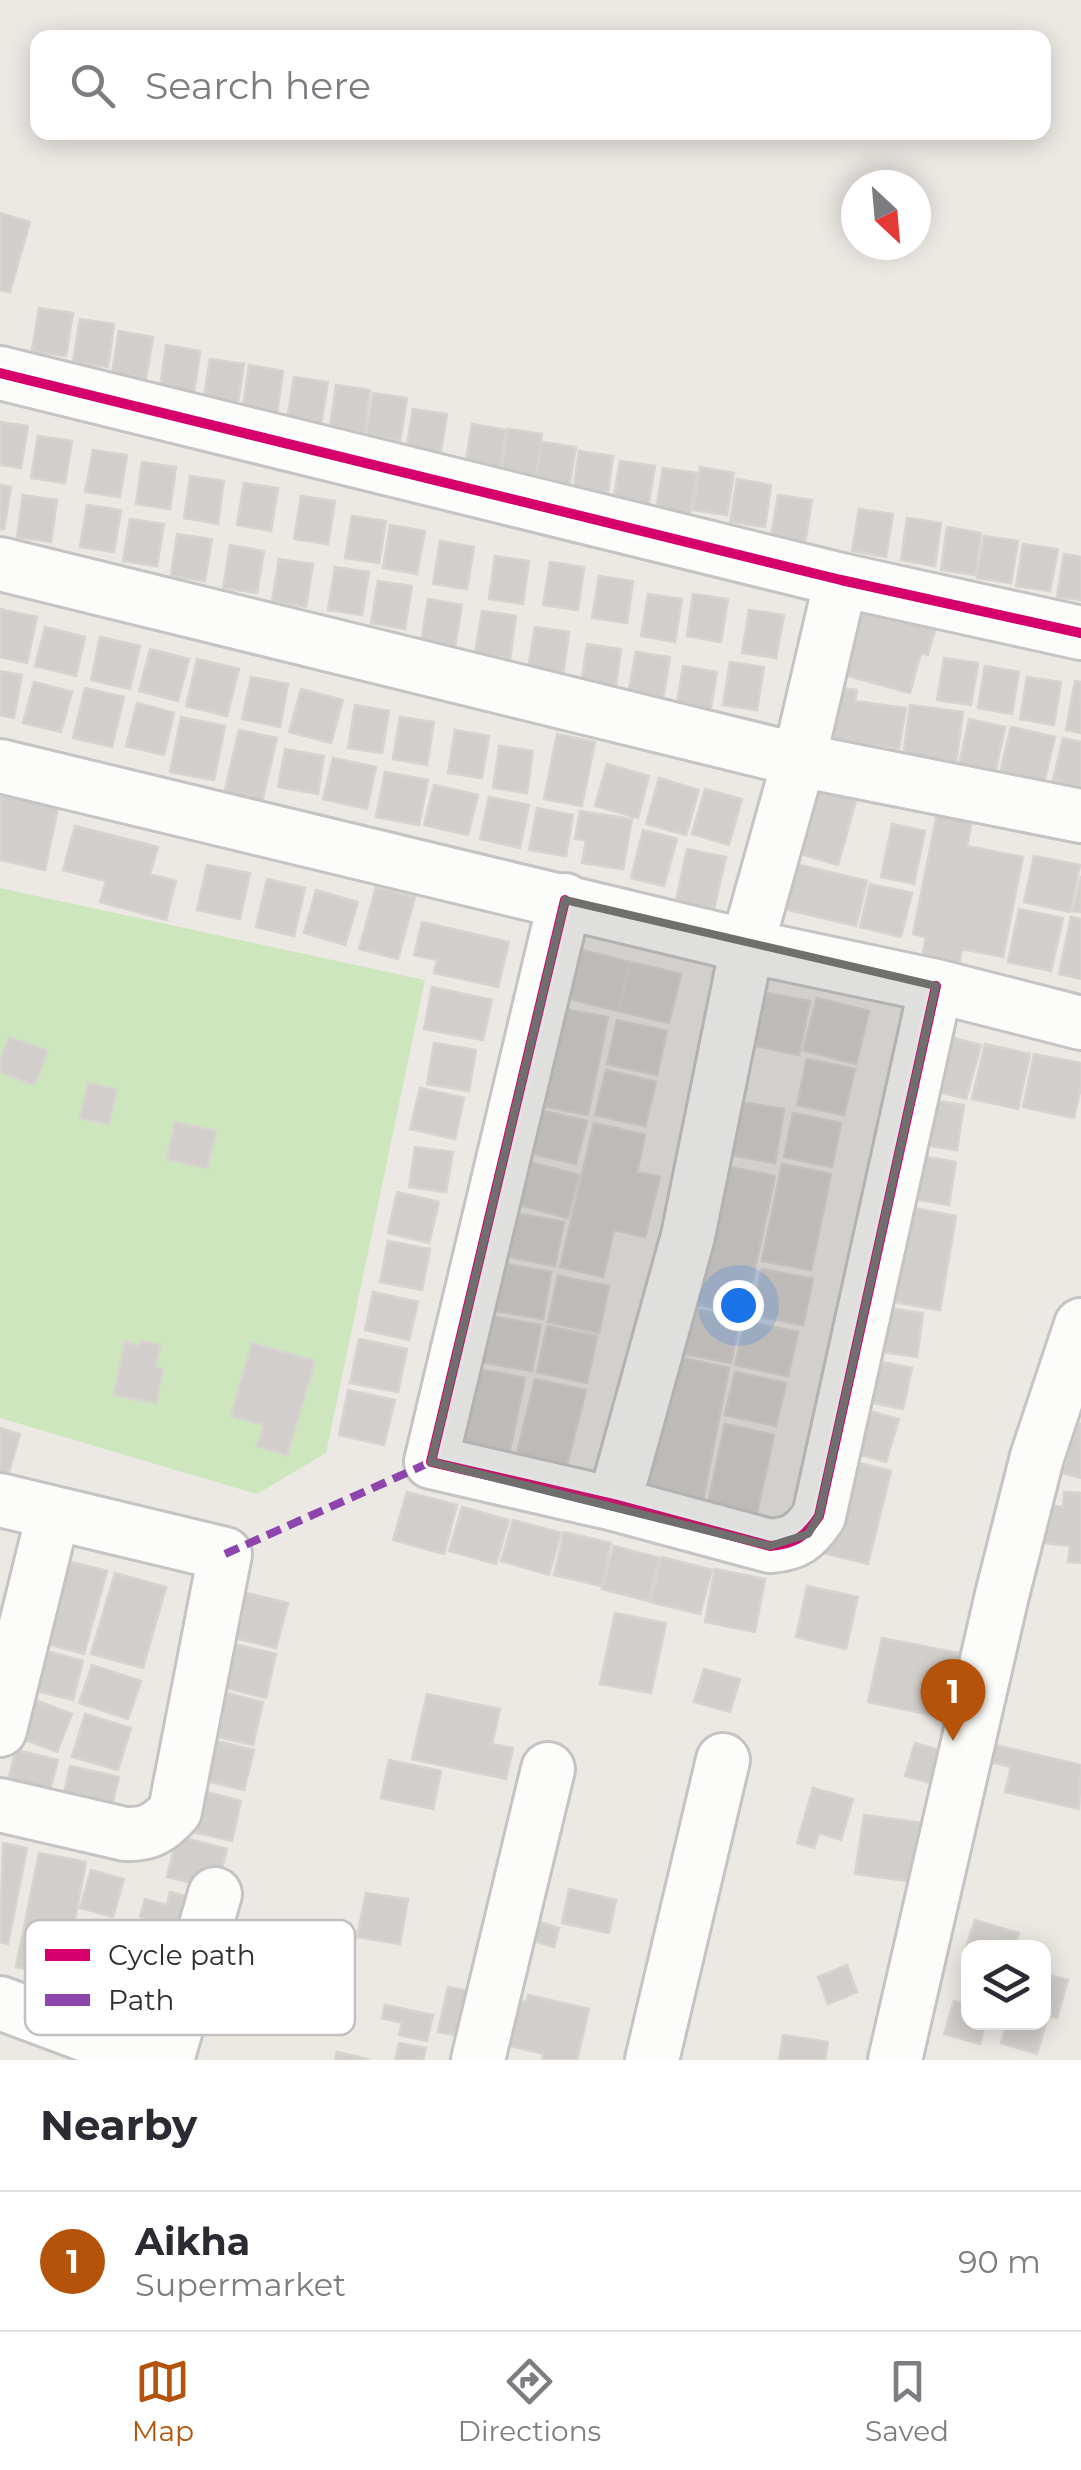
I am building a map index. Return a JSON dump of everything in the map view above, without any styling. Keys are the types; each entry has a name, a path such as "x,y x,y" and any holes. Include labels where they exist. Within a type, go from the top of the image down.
{"street":[{"path":"0,373 841,580 1081,632"},
{"path":"0,564 800,760 1081,816"},
{"path":"614,1504 688,1236 747,946 800,760 841,580"},
{"path":"0,766 1081,1023"},
{"path":"565,900 431,1462 614,1504 770,1546 792,1544 808,1534 820,1516 936,986"},
{"path":"896,2060 1002,1595 1037,1457 1081,1325"},
{"path":"0,1500 225,1554 175,1811 162,1826 143,1835 125,1834 0,1804"},
{"path":"0,1730 10,1644 54,1515"},
{"path":"652,2060 724,1760"},
{"path":"478,2060 548,1769"},
{"path":"207,1920 215,1894"},
{"path":"0,2003 25,2012"},
{"path":"86,2035 154,2060"},
{"path":"166,2060 173,2035"}],"highlighted area":[{"path":"565,900 936,986 819,1516 808,1534 770,1546 431,1462"}],"green space":[{"path":"0,888 425,980 326,1453 257,1494 0,1418"}],"building":[{"path":"0,213 30,222 10,292 0,290"},
{"path":"39,308 73,313 66,356 32,351"},
{"path":"80,319 114,324 108,367 73,362"},
{"path":"119,331 153,337 146,379 112,373"},
{"path":"166,345 200,351 194,393 160,388"},
{"path":"210,359 244,364 237,407 203,402"},
{"path":"249,365 283,371 277,413 243,408"},
{"path":"294,377 328,382 321,425 287,420"},
{"path":"336,385 370,390 364,433 330,427"},
{"path":"373,393 407,398 400,441 366,435"},
{"path":"413,409 447,414 440,456 406,451"},
{"path":"0,422 28,426 21,468 0,465"},
{"path":"472,424 506,430 499,472 465,467"},
{"path":"508,429 542,434 536,476 501,471"},
{"path":"38,436 72,441 65,483 31,478"},
{"path":"542,442 576,447 569,489 535,484"},
{"path":"93,450 127,455 120,497 85,492"},
{"path":"579,451 613,456 607,498 573,493"},
{"path":"620,461 655,466 648,508 613,503"},
{"path":"142,462 176,467 170,509 136,504"},
{"path":"700,467 734,473 727,515 693,510"},
{"path":"663,468 697,473 690,515 656,510"},
{"path":"190,476 224,481 218,524 184,518"},
{"path":"737,479 771,485 765,527 730,522"},
{"path":"244,483 278,488 271,531 237,525"},
{"path":"0,485 11,487 4,529 0,529"},
{"path":"23,495 57,500 51,542 17,537"},
{"path":"778,495 812,500 805,543 771,537"},
{"path":"301,496 335,501 328,544 294,539"},
{"path":"87,505 121,510 114,552 80,547"},
{"path":"859,509 893,514 886,557 852,551"},
{"path":"352,516 386,521 379,563 345,558"},
{"path":"907,518 941,523 935,566 901,560"},
{"path":"130,519 164,524 157,566 123,561"},
{"path":"390,525 425,531 417,574 383,568"},
{"path":"947,527 981,533 975,575 941,570"},
{"path":"177,534 212,539 205,581 171,576"},
{"path":"984,536 1018,541 1011,583 977,578"},
{"path":"440,541 474,547 467,589 433,584"},
{"path":"1023,544 1058,549 1050,591 1016,586"},
{"path":"230,545 264,551 257,593 223,588"},
{"path":"1064,554 1081,557 1081,600 1057,597"},
{"path":"495,556 529,561 523,604 489,599"},
{"path":"279,559 313,564 306,607 272,601"},
{"path":"550,562 584,567 578,610 543,605"},
{"path":"335,567 369,572 362,615 328,610"},
{"path":"599,576 633,581 627,623 592,618"},
{"path":"378,581 412,586 405,629 371,623"},
{"path":"648,594 682,599 675,642 641,636"},
{"path":"693,594 728,599 721,642 687,636"},
{"path":"428,599 462,605 455,647 421,642"},
{"path":"860,607 936,627 928,655 921,653 910,693 822,669"},
{"path":"0,609 37,617 27,663 0,657"},
{"path":"749,610 784,615 776,658 742,653"},
{"path":"482,611 516,616 510,659 475,653"},
{"path":"45,627 85,637 76,676 35,666"},
{"path":"535,627 569,632 563,675 528,669"},
{"path":"100,637 140,646 130,689 91,680"},
{"path":"587,644 621,649 615,692 581,686"},
{"path":"150,649 189,659 178,701 139,691"},
{"path":"636,652 670,657 663,700 628,695"},
{"path":"944,658 978,663 971,705 937,700"},
{"path":"197,659 239,669 227,716 186,706"},
{"path":"730,662 764,667 757,710 723,705"},
{"path":"683,666 717,672 710,714 676,709"},
{"path":"985,666 1019,672 1012,714 978,708"},
{"path":"0,671 22,675 14,718 0,715"},
{"path":"251,677 288,684 280,727 242,719"},
{"path":"1027,677 1061,682 1054,725 1020,719"},
{"path":"1075,681 1081,682 1081,733 1066,730"},
{"path":"34,682 72,692 61,732 23,723"},
{"path":"817,684 857,690 855,701 906,708 899,749 846,741 844,758 806,752"},
{"path":"85,688 124,697 112,747 73,738"},
{"path":"301,689 343,700 331,743 289,732"},
{"path":"137,703 174,713 164,755 126,746"},
{"path":"355,705 389,711 382,753 348,748"},
{"path":"910,705 963,712 956,763 942,761 941,770 902,765"},
{"path":"181,717 225,726 214,780 170,772"},
{"path":"400,717 434,722 427,765 393,759"},
{"path":"969,719 1005,727 995,773 959,765"},
{"path":"1011,727 1055,737 1044,783 1000,773"},
{"path":"239,730 277,738 262,802 224,794"},
{"path":"455,730 489,736 482,778 448,773"},
{"path":"557,734 595,742 582,806 544,799"},
{"path":"1063,738 1081,742 1081,787 1053,780"},
{"path":"499,746 533,751 527,793 493,788"},
{"path":"285,749 324,756 318,794 278,787"},
{"path":"333,758 376,767 367,809 323,799"},
{"path":"607,764 649,776 638,818 595,806"},
{"path":"385,772 428,780 419,825 376,817"},
{"path":"813,777 859,790 838,865 793,852"},
{"path":"659,778 699,790 686,835 646,824"},
{"path":"434,785 478,795 468,835 424,825"},
{"path":"705,789 742,799 729,845 692,834"},
{"path":"0,791 59,803 45,870 0,860"},
{"path":"489,797 529,805 520,848 480,839"},
{"path":"537,808 573,815 566,856 529,850"},
{"path":"580,811 632,819 623,869 582,863 586,840 575,839"},
{"path":"937,814 972,821 967,846 1023,857 1003,957 962,949 958,969 921,962 926,937 913,934"},
{"path":"892,824 925,831 914,884 881,877"},
{"path":"75,826 158,847 150,874 176,881 166,920 100,902 106,881 63,870"},
{"path":"643,830 677,839 664,886 631,878"},
{"path":"687,849 726,857 714,909 676,901"},
{"path":"1034,856 1080,865 1070,912 1024,902"},
{"path":"783,861 867,881 856,926 772,906"},
{"path":"207,865 250,873 240,919 197,910"},
{"path":"1081,876 1081,912 1073,911"},
{"path":"267,879 305,888 294,936 256,927"},
{"path":"870,884 912,893 901,937 860,927"},
{"path":"376,887 415,897 398,959 359,949"},
{"path":"316,890 358,902 345,945 304,933"},
{"path":"1019,909 1063,918 1051,971 1008,962"},
{"path":"1071,917 1081,919 1081,979 1059,974"},
{"path":"422,922 509,942 498,987 434,973 437,960 414,955"},
{"path":"574,948 630,962 618,1011 562,997"},
{"path":"630,962 681,974 669,1023 619,1011"},
{"path":"432,987 492,1000 483,1040 424,1029"},
{"path":"762,992 810,1001 799,1055 751,1045"},
{"path":"817,998 869,1011 856,1064 803,1050"},
{"path":"564,1009 608,1017 588,1115 537,1105"},
{"path":"617,1020 667,1031 657,1075 607,1064"},
{"path":"927,1031 981,1045 966,1099 913,1085"},
{"path":"9,1037 48,1051 34,1085 0,1072"},
{"path":"434,1043 476,1050 469,1091 427,1084"},
{"path":"985,1044 1030,1054 1018,1109 972,1099"},
{"path":"1034,1054 1081,1063 1081,1087 1074,1118 1023,1107"},
{"path":"807,1059 855,1069 844,1115 797,1105"},
{"path":"606,1070 656,1082 645,1126 595,1115"},
{"path":"88,1083 117,1089 109,1124 80,1118"},
{"path":"420,1088 464,1098 455,1139 410,1129"},
{"path":"915,1097 964,1105 957,1150 909,1143"},
{"path":"735,1101 784,1109 775,1163 725,1154"},
{"path":"540,1110 587,1121 576,1164 529,1153"},
{"path":"793,1113 841,1123 832,1167 784,1157"},
{"path":"175,1122 216,1131 207,1168 167,1159"},
{"path":"594,1123 645,1135 637,1172 660,1177 645,1237 614,1230 603,1277 560,1267"},
{"path":"415,1147 453,1152 446,1192 409,1187"},
{"path":"911,1154 956,1162 949,1205 903,1197"},
{"path":"530,1162 579,1175 568,1218 519,1205"},
{"path":"782,1164 831,1174 811,1270 762,1261"},
{"path":"729,1167 775,1176 745,1314 669,1298"},
{"path":"397,1192 439,1202 429,1243 388,1233"},
{"path":"909,1207 956,1216 940,1310 875,1299"},
{"path":"514,1213 564,1222 555,1266 505,1256"},
{"path":"388,1241 430,1249 422,1290 380,1282"},
{"path":"500,1263 551,1272 543,1319 491,1310"},
{"path":"762,1269 813,1279 803,1325 752,1315"},
{"path":"558,1276 609,1286 599,1333 548,1322"},
{"path":"373,1292 418,1302 409,1340 365,1330"},
{"path":"875,1306 923,1313 917,1357 868,1350"},
{"path":"689,1308 740,1318 731,1363 680,1353"},
{"path":"489,1316 541,1325 532,1371 480,1362"},
{"path":"745,1321 798,1332 788,1376 735,1365"},
{"path":"547,1326 597,1336 587,1383 537,1372"},
{"path":"359,1339 407,1349 398,1392 350,1383"},
{"path":"141,1341 160,1345 155,1367 163,1369 156,1403 114,1395 125,1342 140,1346"},
{"path":"252,1343 315,1361 287,1455 257,1446 264,1425 231,1416"},
{"path":"679,1357 729,1368 700,1515 625,1501 646,1392 671,1397"},
{"path":"868,1359 912,1368 903,1409 859,1400"},
{"path":"478,1369 525,1378 507,1464 461,1455"},
{"path":"735,1372 786,1383 776,1426 725,1415"},
{"path":"535,1379 586,1390 564,1477 514,1466"},
{"path":"348,1390 395,1400 384,1445 339,1435"},
{"path":"855,1407 899,1419 886,1462 843,1450"},
{"path":"1076,1422 1081,1424 1081,1478 1063,1473"},
{"path":"725,1424 774,1435 755,1522 706,1512"},
{"path":"0,1428 20,1434 6,1482 0,1480"},
{"path":"843,1459 891,1471 868,1564 819,1552"},
{"path":"407,1492 457,1505 444,1554 393,1540"},
{"path":"1064,1492 1081,1493 1081,1563 1068,1562 1070,1546 1044,1543 1048,1505 1063,1507"},
{"path":"462,1507 509,1520 496,1564 449,1551"},
{"path":"513,1520 561,1533 549,1575 501,1561"},
{"path":"564,1532 611,1543 602,1586 554,1575"},
{"path":"614,1546 659,1558 648,1601 602,1589"},
{"path":"662,1557 712,1570 700,1614 650,1602"},
{"path":"63,1560 107,1571 84,1654 40,1642"},
{"path":"715,1569 765,1579 755,1632 705,1622"},
{"path":"115,1573 166,1587 143,1668 91,1654"},
{"path":"807,1586 858,1597 846,1649 796,1637"},
{"path":"238,1591 288,1603 276,1648 226,1636"},
{"path":"615,1613 666,1623 651,1693 600,1684"},
{"path":"882,1638 979,1657 966,1722 868,1702"},
{"path":"226,1642 276,1654 266,1698 215,1685"},
{"path":"36,1648 83,1661 73,1700 25,1688"},
{"path":"92,1665 141,1681 128,1719 79,1703"},
{"path":"704,1669 740,1679 730,1712 694,1702"},
{"path":"213,1690 263,1702 253,1745 202,1733"},
{"path":"427,1694 500,1709 492,1744 513,1748 506,1779 412,1759"},
{"path":"30,1698 72,1714 57,1752 15,1736"},
{"path":"85,1714 131,1728 118,1770 72,1757"},
{"path":"204,1738 254,1750 244,1790 194,1778"},
{"path":"915,1743 950,1753 940,1786 905,1776"},
{"path":"991,1744 1081,1765 1079,1809 1005,1792 1011,1767 987,1761"},
{"path":"16,1750 58,1760 48,1797 6,1787"},
{"path":"389,1760 441,1771 433,1809 381,1798"},
{"path":"70,1766 119,1777 110,1814 62,1803"},
{"path":"191,1788 241,1801 232,1841 181,1829"},
{"path":"813,1788 853,1799 841,1840 819,1833 814,1848 797,1843"},
{"path":"864,1815 924,1823 915,1882 855,1874"},
{"path":"177,1836 227,1849 217,1889 167,1877"},
{"path":"3,1843 27,1848 8,1944 0,1942"},
{"path":"39,1853 86,1862 75,1920 25,1920"},
{"path":"91,1870 124,1879 113,1917 80,1908"},
{"path":"569,1889 616,1900 609,1933 562,1923"},
{"path":"170,1892 200,1900 194,1920 140,1917 145,1899 167,1905"},
{"path":"366,1893 408,1899 400,1944 357,1937"},
{"path":"522,1916 559,1928 554,1947 516,1936"},
{"path":"975,1920 1019,1933 1017,1940 968,1940"},
{"path":"25,1922 25,1969 16,1967"},
{"path":"847,1965 857,1992 828,2004 818,1977"},
{"path":"1051,1976 1068,1980 1057,2018 1051,2017"},
{"path":"448,1987 480,1993 470,2038 438,2032"},
{"path":"528,1995 589,2009 577,2060 542,2060 544,2054 497,2043 507,1998 526,2002"},
{"path":"954,2001 961,2003 961,2030 984,2030 980,2044 944,2034"},
{"path":"385,2005 433,2015 427,2041 399,2035 402,2023 382,2018"},
{"path":"1005,2030 1044,2030 1037,2054 1001,2043"},
{"path":"783,2035 828,2042 825,2060 779,2060"},
{"path":"399,2043 426,2048 423,2060 395,2060"},
{"path":"337,2052 368,2059 368,2060 335,2060"}],"marked path":[{"path":"225,1554 431,1462"}],"cycle path":[{"path":"0,373 841,580 1081,633"},
{"path":"565,900 431,1462 614,1504 770,1546 799,1538 819,1516 936,986"}],"place":[{"name":"Aikha","path":"953,1741"}]}
